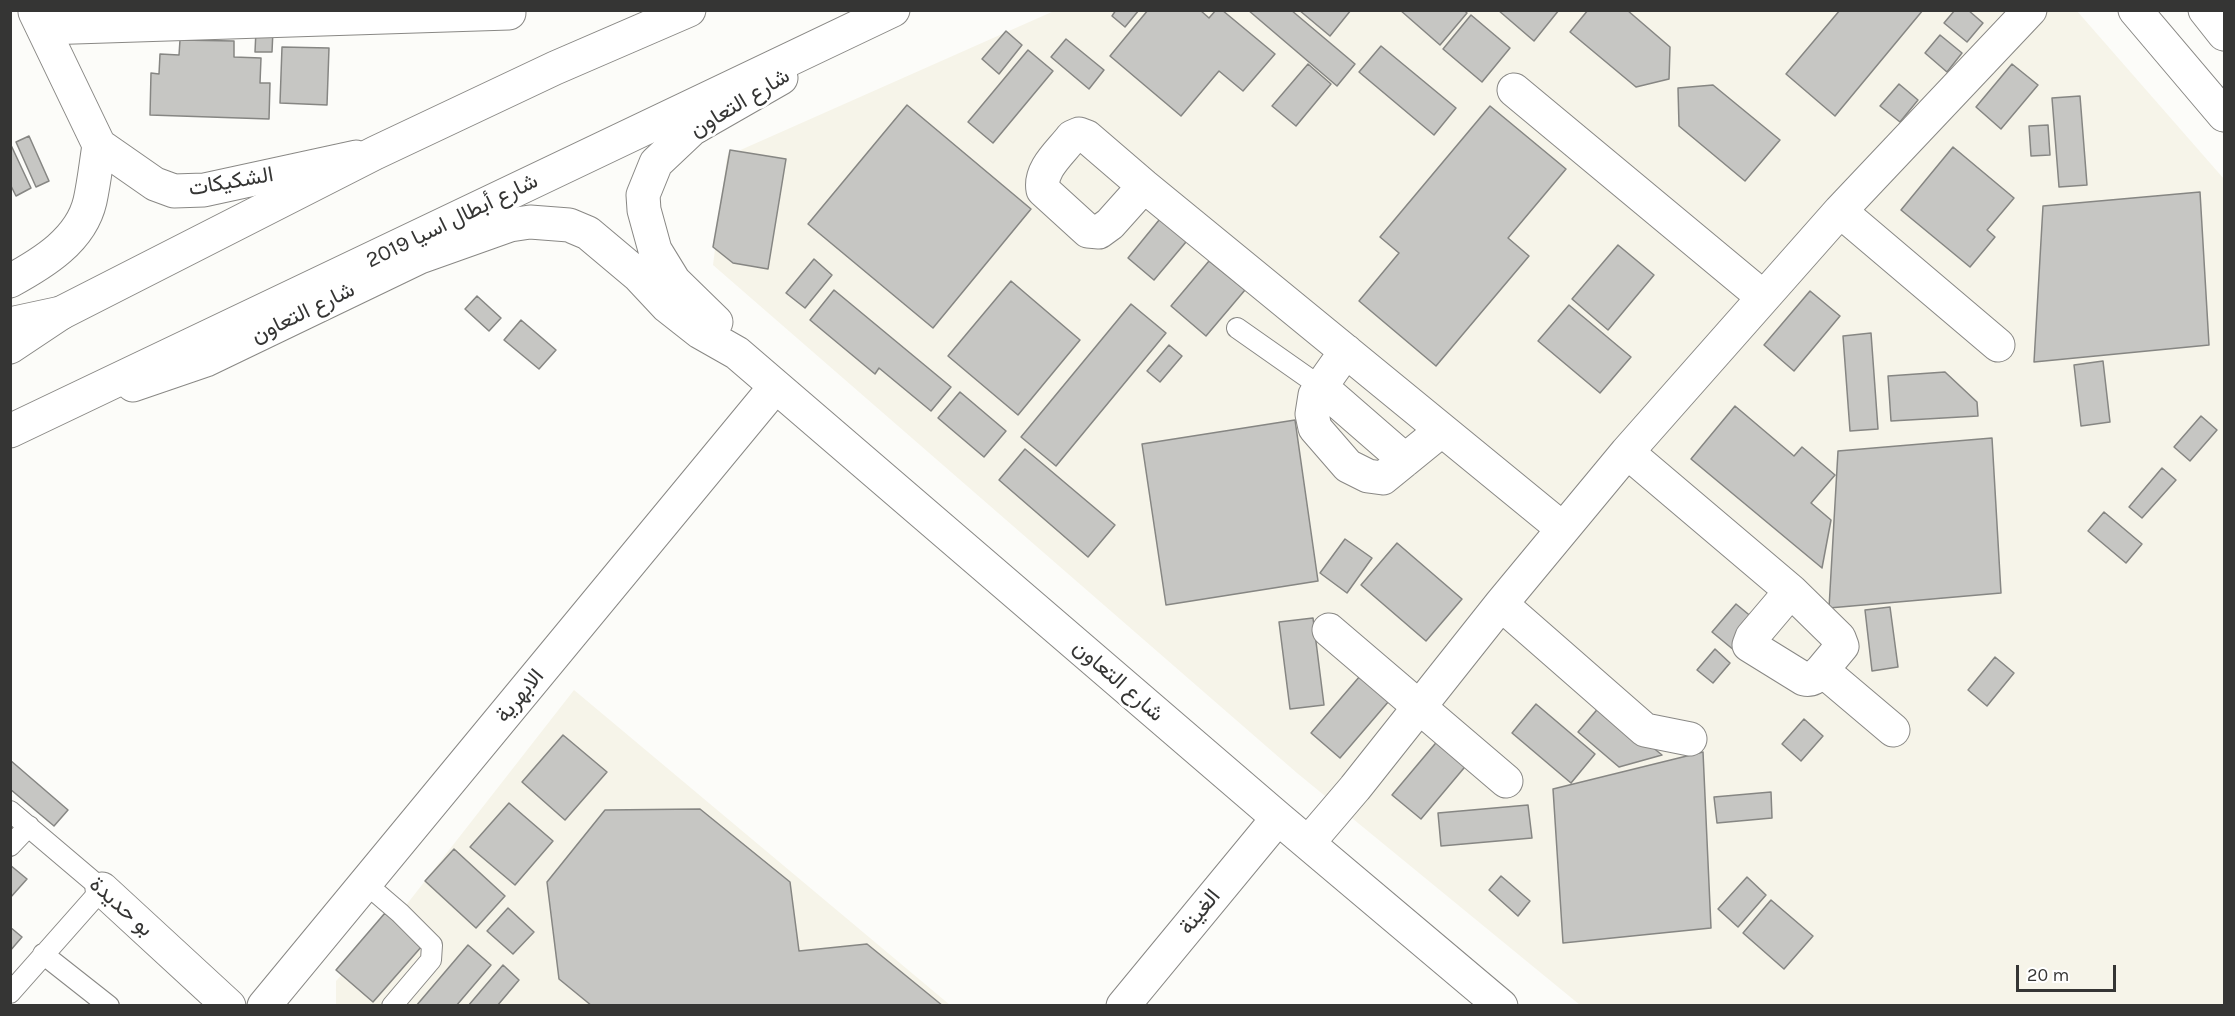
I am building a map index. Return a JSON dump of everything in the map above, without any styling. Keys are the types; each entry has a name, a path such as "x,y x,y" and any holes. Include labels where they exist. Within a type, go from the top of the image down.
{"main road":[{"path":"10,347 61,313 375,153 555,68 689,10"},
{"name":"شارع أبطال اسيا 2019","path":"10,431 42,418 893,10"},
{"name":"شارع التعاون","path":"737,353 725,333 674,281 649,236 643,195 656,163 692,129 899,10"},
{"path":"1308,843 1627,452 1840,211 2030,10"},
{"path":"2135,10 2224,115"},
{"path":"2205,10 2224,34"},
{"path":"39,19 509,13"},
{"name":"الشكيكات","path":"39,19 99,145 155,184 174,191 189,192 375,153"},
{"path":"1514,90 1763,297"},
{"path":"10,281 53,256 75,232 90,203 99,145"},
{"path":"1144,186 1563,529"},
{"path":"1840,211 1998,345"},
{"name":"شارع التعاون","path":"42,418 206,360 420,257 510,225 530,222 569,225 588,233 638,275 667,306 700,332 737,353 1278,818 1501,1005"},
{"path":"10,324 61,313"},
{"path":"1346,351 1315,395 1312,414 1315,428 1348,466 1368,476 1383,477 1442,430"},
{"name":"الابهرية","path":"264,1005 775,387"},
{"path":"1321,387 1405,460"},
{"path":"1627,452 1791,591 1841,642 1842,646 1822,670 1809,681 1749,645 1752,637 1791,591"},
{"path":"1501,604 1645,730 1690,739"},
{"path":"1329,630 1506,781"},
{"path":"1822,670 1893,730"},
{"name":"الغينة","path":"1123,1005 1278,818"},
{"name":"بو حديدة","path":"102,889 229,1005"}],"lane":[{"path":"1237,328 1321,387"},
{"name":"بو حديدة","path":"10,811 102,889"},
{"path":"10,846 29,826"},
{"path":"365,883 432,945 431,960 392,1005"},
{"path":"10,993 102,889"},
{"path":"43,954 109,1005"}],"shaded area":[{"path":"1054,11 2077,11 2224,179 2224,1005 1580,1005 1297,773 713,265 727,156"},
{"path":"574,690 950,1005 336,1006 336,981 400,913"}],"building":[{"path":"1116,10 1139,10 1125,27 1112,16"},
{"path":"1148,10 1200,10 1209,18 1216,10 1222,10 1275,54 1243,91 1219,71 1181,116 1110,56"},
{"path":"1248,10 1291,10 1355,64 1337,86"},
{"path":"1299,10 1351,10 1330,36"},
{"path":"1400,10 1464,10 1467,13 1440,45"},
{"path":"1498,10 1559,10 1534,41"},
{"path":"1588,10 1627,10 1670,47 1669,79 1636,87 1570,32"},
{"path":"1840,10 1923,10 1835,116 1786,74"},
{"path":"1955,10 1968,10 1983,23 1967,42 1944,23"},
{"path":"1471,15 1510,48 1482,82 1443,49"},
{"path":"256,30 273,30 272,52 255,52"},
{"path":"1006,31 1022,45 999,74 982,59"},
{"path":"1940,35 1962,53 1947,72 1925,53"},
{"path":"1066,39 1104,70 1089,89 1051,57"},
{"path":"180,40 234,41 234,57 261,58 260,83 270,83 269,119 150,115 151,73 159,74 160,54 179,55"},
{"path":"1381,46 1456,108 1434,135 1359,72"},
{"path":"282,47 329,48 327,105 280,103"},
{"path":"1028,50 1053,71 993,143 968,122"},
{"path":"1308,64 1331,84 1296,126 1272,106"},
{"path":"2012,64 2038,85 2001,129 1976,107"},
{"path":"1899,84 1918,100 1900,122 1880,106"},
{"path":"1713,85 1780,140 1745,181 1679,126 1678,88"},
{"path":"2080,96 2087,185 2059,187 2052,98"},
{"path":"907,105 1031,209 933,328 808,224"},
{"path":"1490,106 1566,169 1508,238 1529,256 1436,366 1359,301 1399,253 1380,237"},
{"path":"2048,125 2050,155 2031,156 2029,126"},
{"path":"29,136 49,181 36,187 16,142"},
{"path":"10,143 31,188 16,196 10,184"},
{"path":"1953,147 2014,198 1987,230 1995,237 1970,267 1901,210"},
{"path":"730,150 786,159 768,269 733,263 713,247"},
{"path":"2200,192 2209,345 2034,362 2043,206"},
{"path":"1164,214 1191,236 1154,280 1128,258"},
{"path":"1618,245 1654,275 1608,330 1572,299"},
{"path":"814,259 832,275 805,308 786,293"},
{"path":"1209,261 1245,290 1206,336 1171,306"},
{"path":"1011,281 1080,340 1018,415 948,356"},
{"path":"834,290 951,387 931,411 879,368 875,374 810,320"},
{"path":"1810,291 1840,316 1794,371 1764,345"},
{"path":"477,296 501,318 489,331 465,309"},
{"path":"1131,304 1166,333 1056,466 1021,437"},
{"path":"1569,305 1631,357 1600,393 1538,341"},
{"path":"521,320 556,350 539,369 504,340"},
{"path":"1871,333 1878,429 1850,431 1843,336"},
{"path":"1169,345 1182,356 1160,382 1147,371"},
{"path":"2103,361 2110,422 2081,426 2074,365"},
{"path":"1945,372 1977,402 1978,416 1891,421 1888,376"},
{"path":"960,392 1006,431 984,457 938,418"},
{"path":"1735,406 1794,456 1802,447 1835,475 1811,503 1831,520 1822,568 1691,459"},
{"path":"2201,416 2217,430 2190,461 2174,447"},
{"path":"1295,420 1318,581 1166,605 1142,444"},
{"path":"1992,438 2001,593 1829,608 1838,451"},
{"path":"1025,449 1115,525 1088,557 999,480"},
{"path":"2162,468 2176,480 2142,518 2129,507"},
{"path":"2104,512 2142,544 2126,563 2088,531"},
{"path":"1345,539 1372,558 1347,593 1320,573"},
{"path":"1397,543 1462,599 1426,641 1361,585"},
{"path":"1736,604 1759,623 1735,651 1712,632"},
{"path":"1890,607 1898,667 1872,671 1865,610"},
{"path":"1313,618 1324,705 1290,709 1279,622"},
{"path":"1715,649 1730,663 1713,683 1697,670"},
{"path":"1995,657 2014,673 1987,706 1968,690"},
{"path":"1360,676 1389,701 1340,758 1311,733"},
{"path":"1536,704 1595,754 1571,783 1512,733"},
{"path":"1601,705 1662,755 1619,767 1578,732"},
{"path":"1804,719 1823,736 1801,761 1782,744"},
{"path":"563,735 607,772 565,820 522,782"},
{"path":"1440,738 1469,762 1421,819 1392,795"},
{"path":"1703,752 1711,928 1563,943 1553,789"},
{"path":"10,760 68,810 54,826 10,789"},
{"path":"1771,792 1772,818 1717,823 1714,797"},
{"path":"509,803 553,841 515,885 470,847"},
{"path":"1528,805 1532,838 1441,846 1438,813"},
{"path":"700,809 790,882 799,951 867,944 943,1006 592,1006 559,979 547,882 605,810"},
{"path":"454,849 505,896 476,928 425,881"},
{"path":"10,865 27,879 10,898"},
{"path":"1501,876 1530,901 1518,916 1489,890"},
{"path":"1747,877 1766,895 1738,927 1718,909"},
{"path":"1771,900 1813,936 1784,969 1743,933"},
{"path":"508,908 534,932 513,954 487,931"},
{"path":"385,913 422,946 373,1002 336,970"},
{"path":"10,927 22,937 10,951"},
{"path":"468,945 491,965 456,1006 416,1006"},
{"path":"503,965 519,980 497,1006 468,1006"}]}
